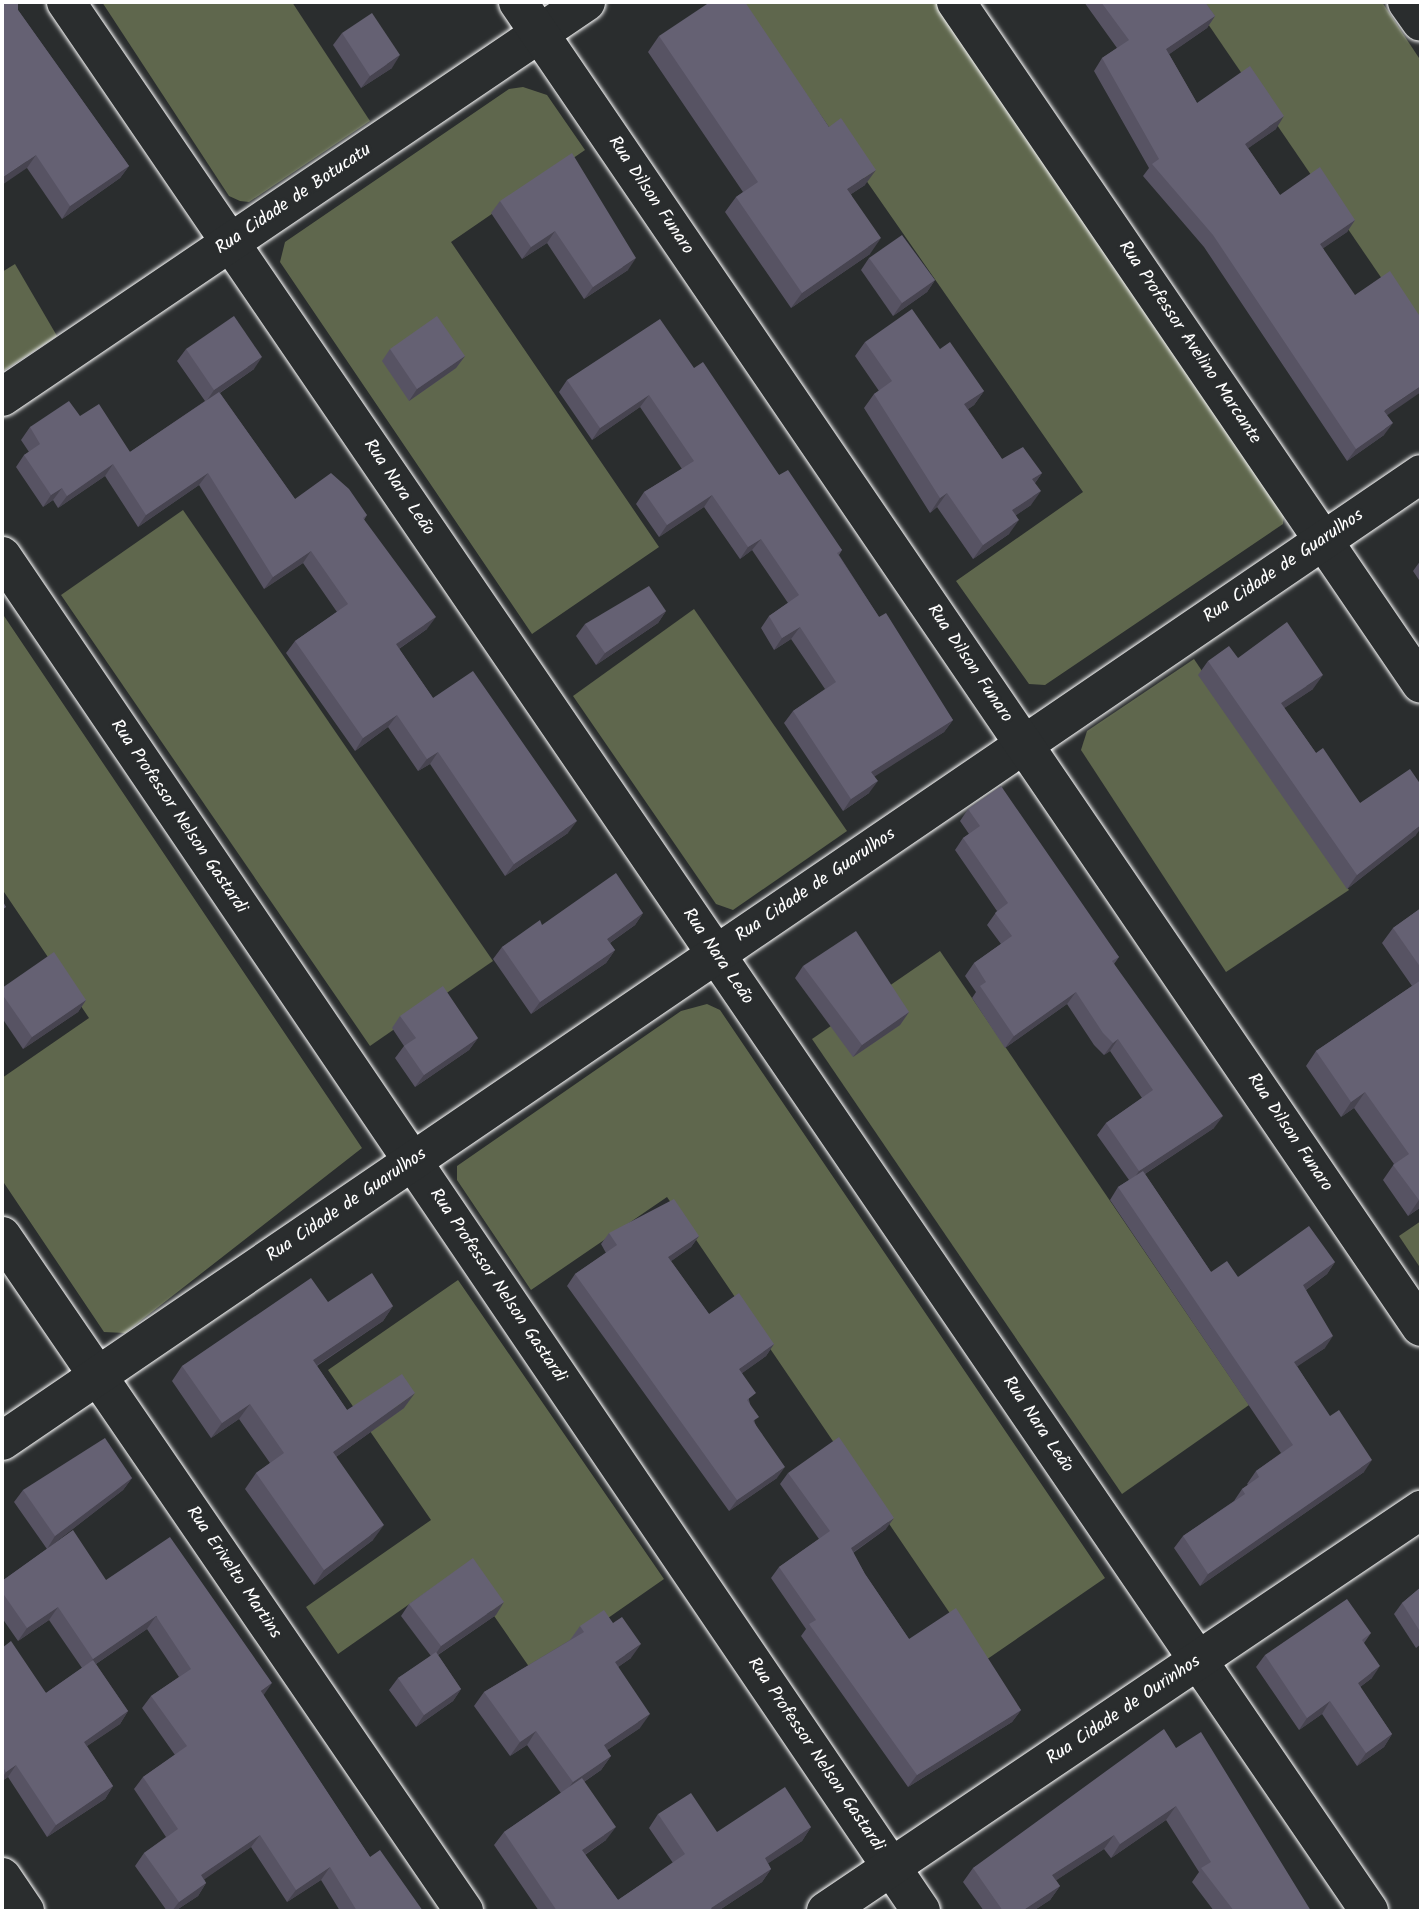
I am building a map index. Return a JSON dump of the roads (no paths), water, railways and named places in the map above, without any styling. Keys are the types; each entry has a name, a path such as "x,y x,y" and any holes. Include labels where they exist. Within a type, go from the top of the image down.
{"street":[{"name":"Rua Nara Leão","path":"66,2 1369,1911"},
{"name":"Rua Dilson Funaro","path":"518,2 1421,1327"},
{"name":"Rua Cidade de Botucatu","path":"2,397 586,2"},
{"name":"Rua Professor Avelino Marcante","path":"956,2 1421,684"},
{"path":"1407,2 1421,22"},
{"name":"Rua Cidade de Guarulhos","path":"2,1441 1421,474"},
{"name":"Rua Professor Nelson Gastardi","path":"2,556 921,1911"},
{"name":"Rua Erivelto Martins","path":"2,1236 464,1911"},
{"name":"Rua Cidade de Ourinhos","path":"826,1911 1421,1510"},
{"path":"2,1877 25,1911"}]}
